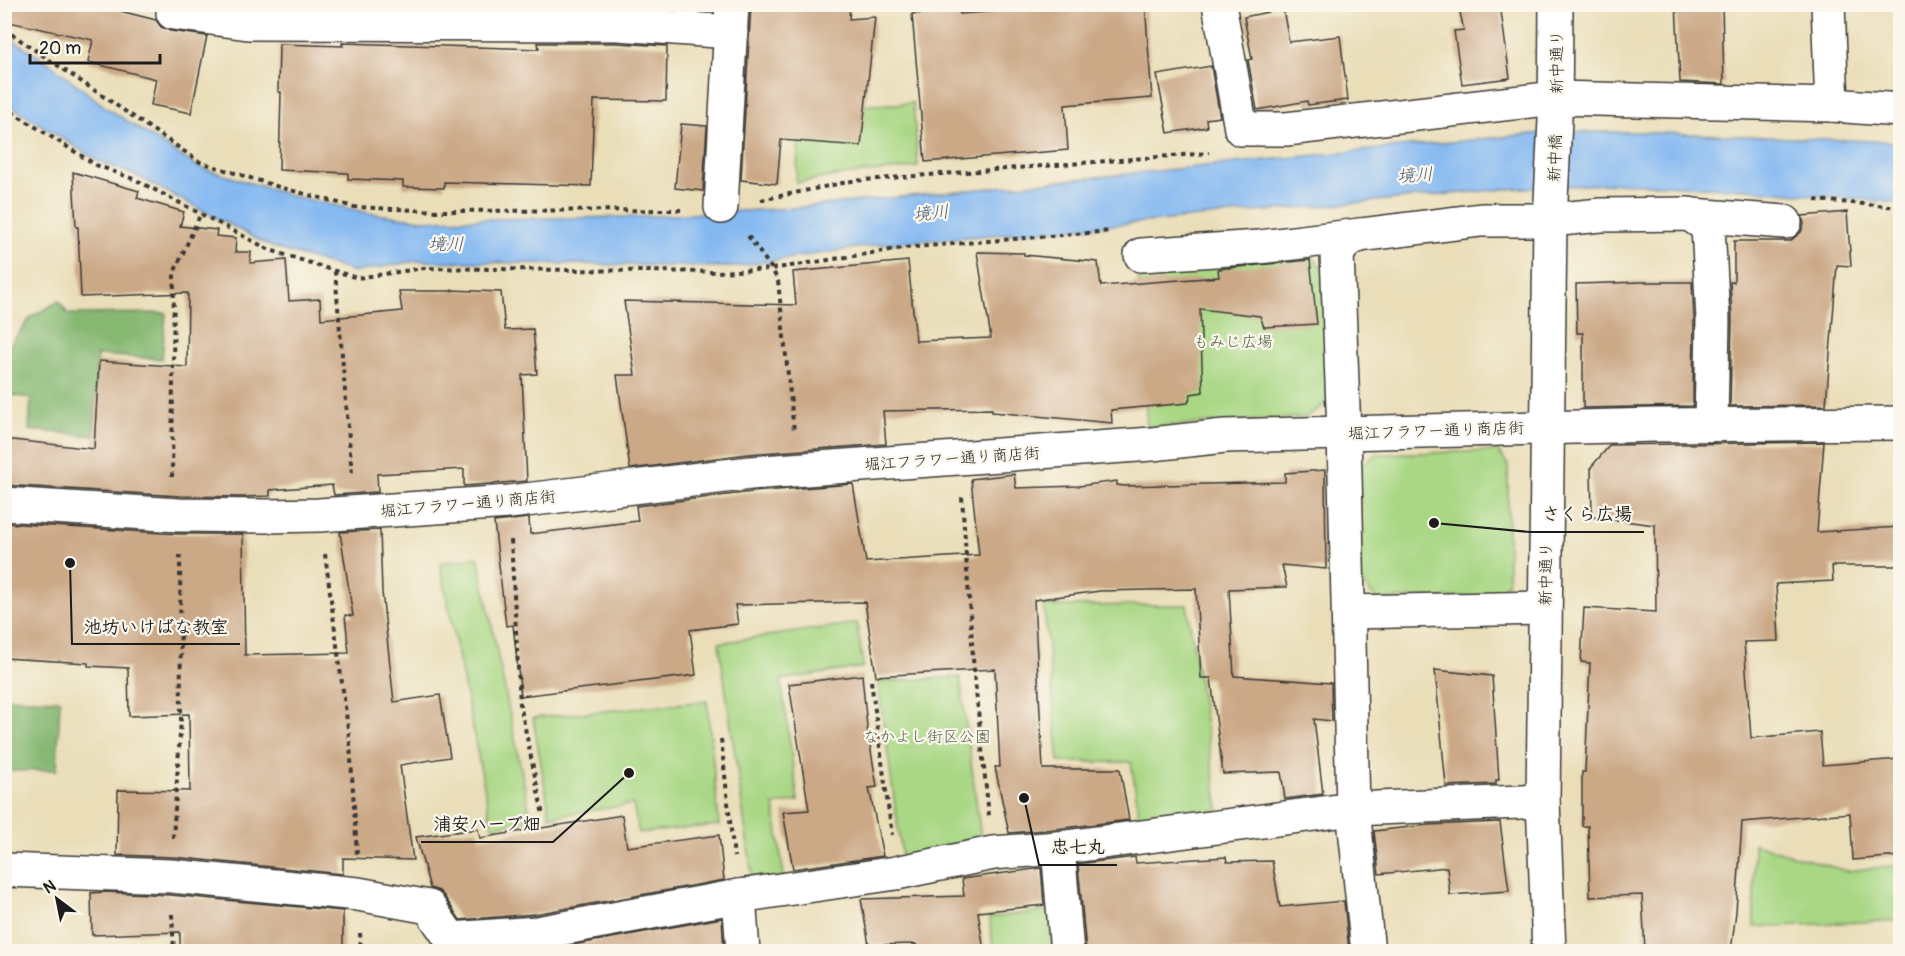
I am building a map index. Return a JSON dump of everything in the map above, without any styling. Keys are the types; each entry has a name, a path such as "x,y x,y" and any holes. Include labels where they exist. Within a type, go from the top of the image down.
{"street":[{"path":"1219,4 1241,129 1286,129 1555,109 1832,105 1900,110"},
{"name":"新中通り","path":"1555,109 1556,4"},
{"path":"1828,4 1832,105"},
{"path":"173,13 248,22 274,14 618,24 732,18 721,207"},
{"name":"新中橋","path":"1551,208 1555,109"},
{"path":"1141,255 1259,247 1481,220 1551,208 1601,215 1689,214 1707,227 1713,320 1711,425"},
{"name":"新中通り","path":"1549,951 1543,801 1551,208"},
{"path":"1692,216 1785,222"},
{"path":"1360,235 1347,240 1337,254 1344,433 1353,809 1368,951"},
{"name":"堀江フラワー通り商店街","path":"4,504 175,515 319,515 509,502 798,469 1152,444 1225,436 1548,427 1900,423"},
{"path":"1349,612 1544,608"},
{"path":"4,870 171,876 358,894 429,908 451,939 537,933 739,896 896,873 993,853 1058,848 1353,809 1543,801"},
{"path":"1058,848 1067,951"},
{"path":"739,896 743,951"}],"path":[{"path":"4,28 200,162 279,187 354,207 437,212 672,211"},
{"path":"4,107 96,165 136,180 270,250 357,278 423,268 717,272 772,269 819,261"},
{"path":"766,199 852,181 1218,152"},
{"path":"174,951 171,876 181,720 175,515 174,273 201,213"},
{"path":"772,269 778,281 798,469"},
{"path":"335,270 355,512"},
{"path":"959,458 974,672 993,853"},
{"path":"509,502 520,704 543,815"},
{"path":"319,515 350,744 361,951"},
{"path":"871,681 896,873"},
{"path":"721,739 739,896"}],"green space":[{"path":"913,103 918,167 841,175 796,183 800,123 854,106"},
{"name":"もみじ広場","path":"1309,253 1325,271 1327,403 1306,417 1147,427 1138,268"},
{"path":"59,301 68,314 166,313 162,359 97,355 94,436 29,430 31,398 5,394 5,351 31,317"},
{"path":"1498,451 1508,465 1508,583 1489,597 1376,599 1360,580 1359,467 1376,454"},
{"path":"478,557 531,819 492,827 440,563"},
{"path":"1187,605 1219,810 1140,821 1131,762 1059,762 1044,606"},
{"path":"857,623 863,667 781,680 798,801 774,805 784,877 753,882 719,643"},
{"name":"なかよし街区公園","path":"960,677 981,839 902,857 878,682"},
{"path":"5,698 60,700 57,770 5,771"},
{"path":"707,701 719,825 639,833 633,804 550,817 533,718"},
{"path":"1754,844 1847,871 1900,865 1900,920 1754,927"},
{"path":"1049,910 1053,951 994,951 989,918"}],"water":[{"name":"境川","path":"4,34 49,63 108,109 198,167 293,196 369,213 422,220 637,217 793,208 1554,132 1639,132 1900,142 1900,203 1745,189 1625,183 1506,189 883,244 732,267 416,261 355,272 272,247 137,176 98,161 5,102"}],"building":[{"path":"4,4 92,4 156,20 161,27 170,31 207,36 191,113 151,105 156,79 88,62 93,40 4,21"},
{"path":"538,4 668,4 668,9 618,5"},
{"path":"751,4 850,4 849,19 875,17 861,146 781,140 777,184 741,180"},
{"path":"1095,4 1145,4 1152,98 1065,105 1068,150 925,162 912,14 959,10 960,14"},
{"path":"1458,4 1500,4 1510,78 1462,84 1454,31 1464,30"},
{"path":"1676,4 1722,4 1724,84 1680,82"},
{"path":"1283,9 1289,42 1340,36 1348,100 1308,105 1307,101 1257,110 1248,60 1252,59 1244,17"},
{"path":"342,43 539,49 538,43 617,43 667,46 666,101 594,100 591,186 444,182 444,188 403,187 403,181 348,179 348,173 279,170 281,92 278,92 279,44 343,46"},
{"path":"1211,66 1220,117 1206,119 1207,127 1168,133 1157,75"},
{"path":"681,124 707,126 703,191 675,188"},
{"path":"73,172 139,191 137,198 184,212 180,226 217,230 216,236 236,238 235,252 251,252 250,263 286,260 289,301 320,299 321,319 402,311 399,291 501,292 505,330 533,329 537,374 522,375 527,481 464,486 464,469 377,474 378,492 334,495 332,485 270,490 270,496 242,497 180,496 4,485 4,439 94,449 99,361 187,367 188,293 81,297"},
{"path":"1847,212 1851,266 1837,265 1826,405 1730,406 1732,319 1730,282 1734,282 1734,241 1790,241 1801,232 1804,224 1802,216"},
{"path":"977,252 1024,253 1024,255 1098,262 1101,286 1219,277 1218,269 1310,260 1317,324 1264,327 1260,316 1200,309 1203,392 1191,394 1188,403 1111,410 1112,423 992,412 992,409 883,411 886,444 748,454 630,469 617,375 635,375 624,301 796,305 793,272 908,261 916,341 991,338"},
{"path":"1692,282 1693,406 1583,408 1583,333 1577,333 1576,284"},
{"path":"1824,442 1817,532 1900,527 1900,566 1832,566 1833,581 1776,584 1779,641 1744,642 1751,738 1820,732 1823,765 1900,759 1900,856 1853,860 1850,813 1742,822 1731,951 1645,951 1642,895 1590,897 1588,826 1582,826 1582,772 1585,772 1590,663 1581,662 1584,608 1656,612 1655,525 1592,517 1591,467 1610,445"},
{"path":"1325,470 1326,569 1282,565 1287,587 1229,589 1234,676 1331,683 1332,721 1314,719 1323,794 1285,799 1281,772 1223,774 1211,678 1201,678 1196,589 1100,591 1034,600 1043,769 1120,769 1129,820 1009,833 995,767 1000,767 995,669 876,676 865,602 735,605 738,624 690,630 696,675 521,696 513,625 506,626 494,522 529,518 530,534 638,521 636,506 752,492 853,484 866,562 979,555 971,479 1014,474 1016,488 1079,486 1117,481 1117,485 1124,486 1285,482 1285,473"},
{"path":"4,523 178,534 243,534 245,655 349,653 345,615 353,616 340,532 380,530 382,592 394,702 440,695 450,757 400,765 413,860 343,858 343,874 173,857 117,855 118,790 190,791 189,714 129,716 128,668 4,658"},
{"path":"1435,670 1492,676 1499,780 1496,780 1496,784 1446,786"},
{"path":"862,675 867,727 877,787 869,788 883,856 793,869 783,812 809,810 789,684"},
{"path":"622,815 627,847 719,835 724,880 535,914 460,920 444,896 439,891 430,888 416,837 478,829 480,838"},
{"path":"1500,822 1509,891 1450,895 1447,867 1379,874 1374,831 1429,825"},
{"path":"1135,857 1136,863 1226,857 1227,862 1272,861 1280,907 1344,901 1349,951 1086,951 1078,864"},
{"path":"1041,868 1044,905 978,912 984,951 917,951 916,944 869,945 861,899 964,896 962,879"},
{"path":"91,893 170,895 343,911 343,951 180,951 180,932 92,935"},
{"path":"722,918 724,951 540,951"}],"place":[{"name":"さくら広場","path":"1434,523"},
{"name":"池坊いけばな教室","path":"70,563"},
{"name":"浦安ハーブ畑","path":"629,773"},
{"name":"忠七丸","path":"1024,798"}]}
